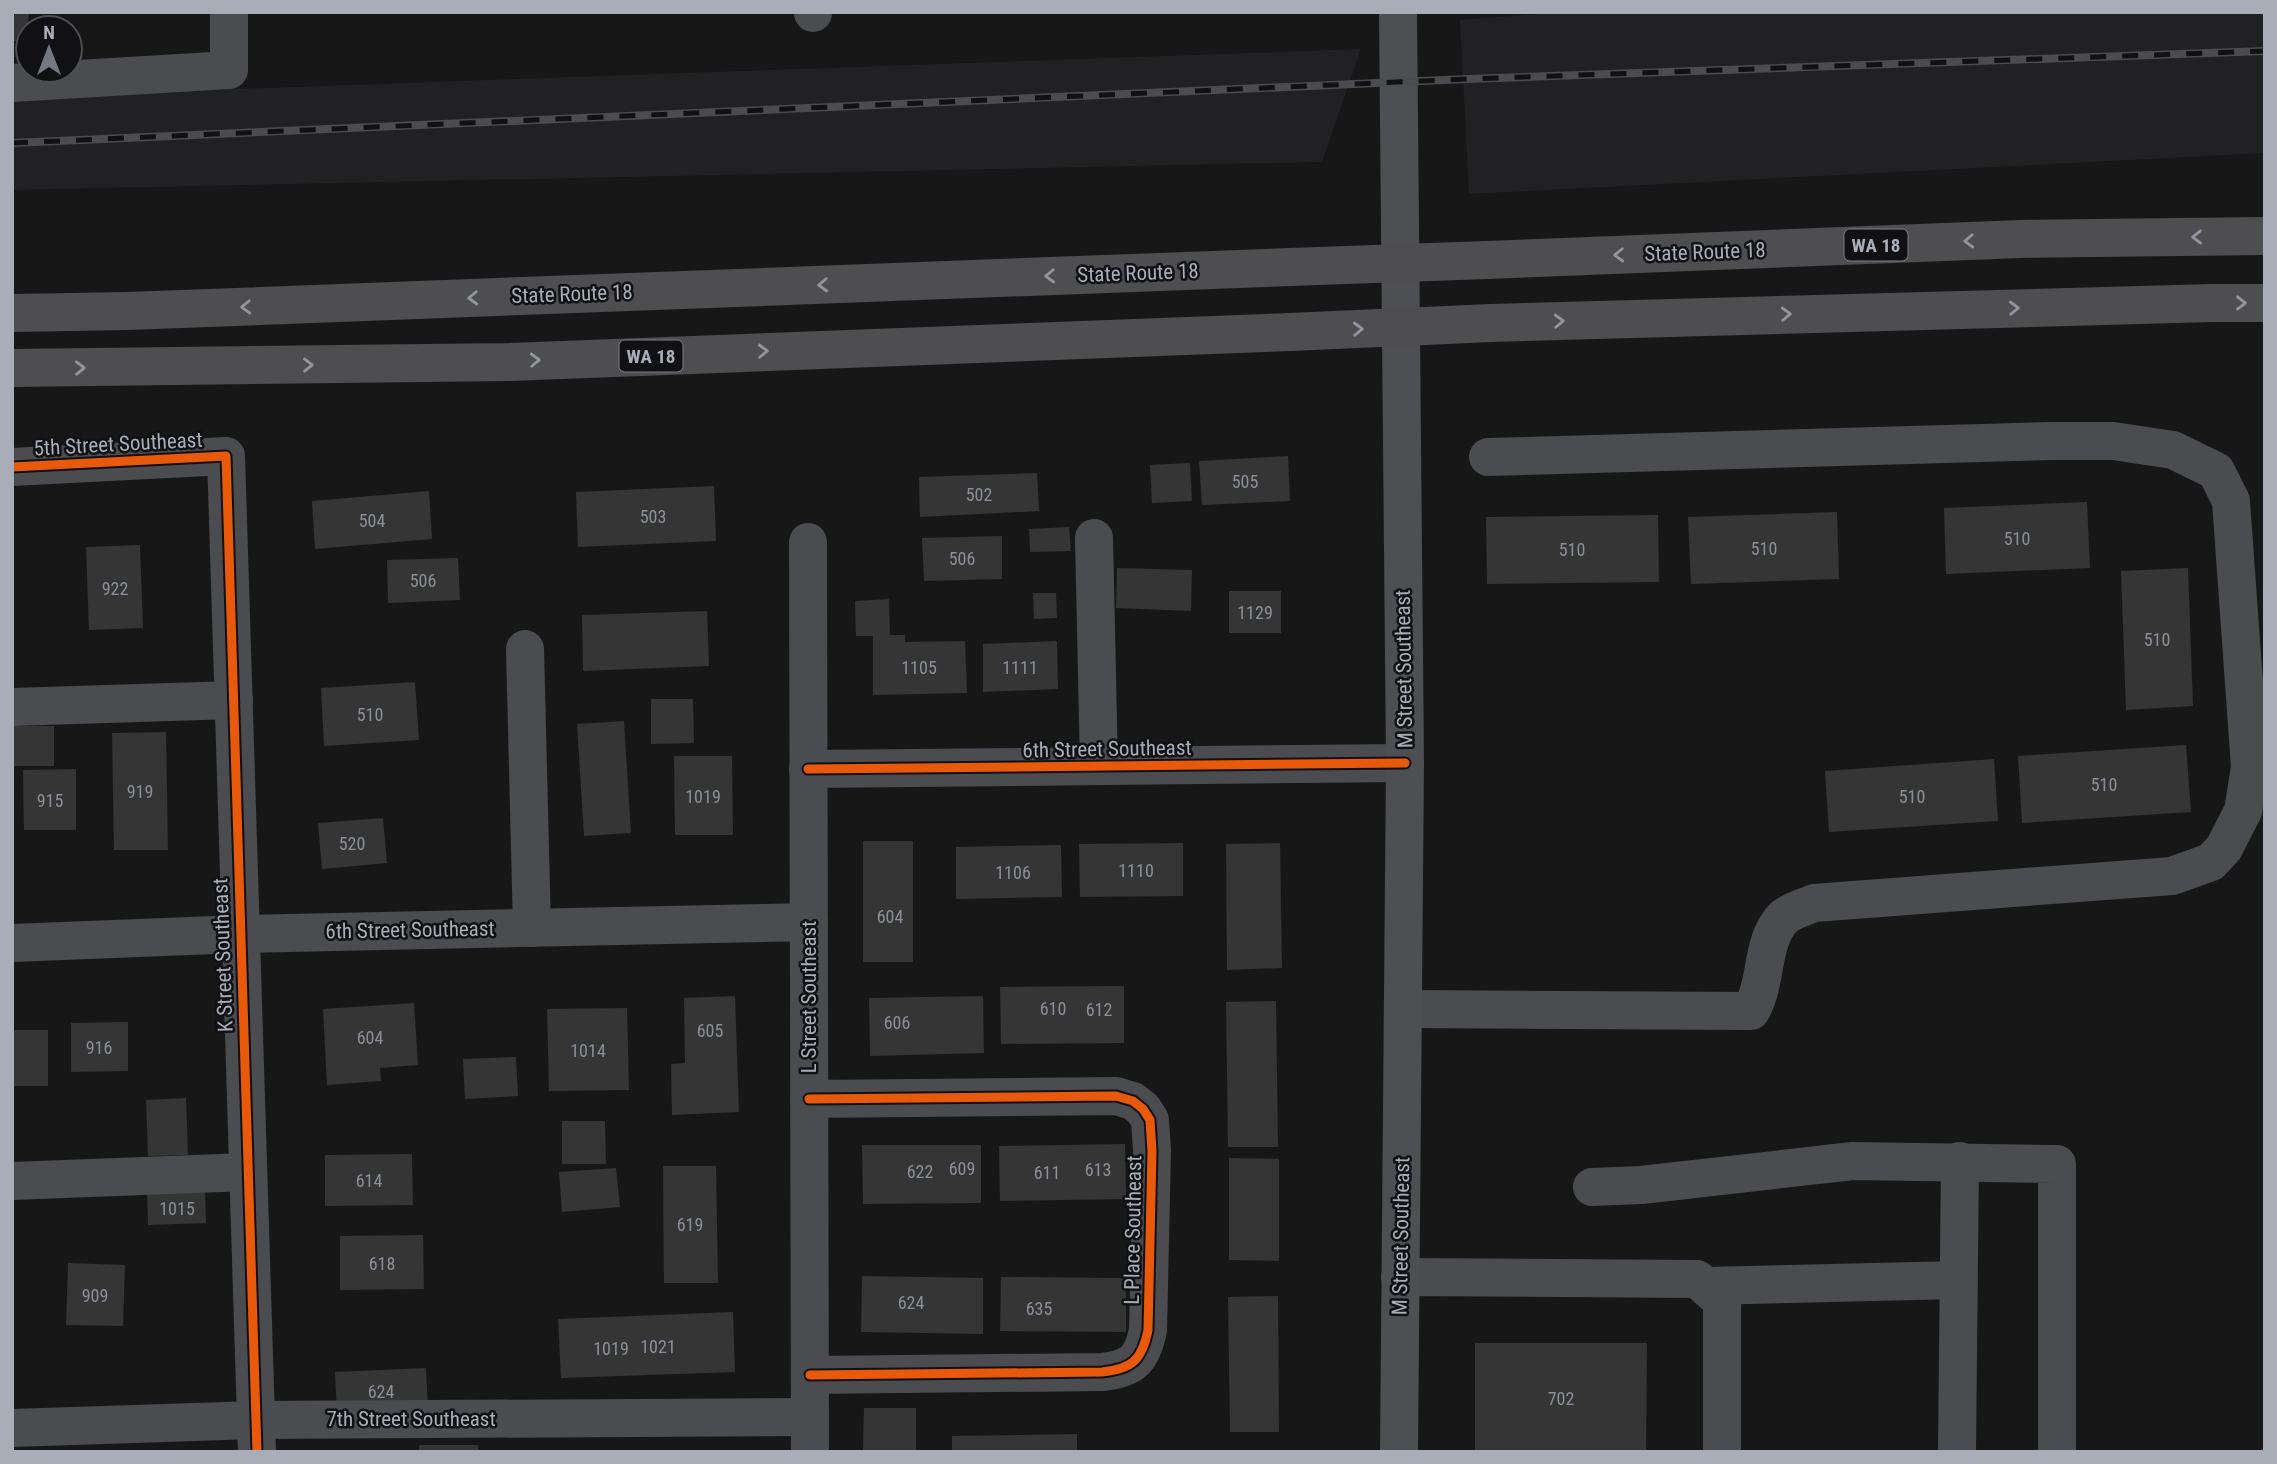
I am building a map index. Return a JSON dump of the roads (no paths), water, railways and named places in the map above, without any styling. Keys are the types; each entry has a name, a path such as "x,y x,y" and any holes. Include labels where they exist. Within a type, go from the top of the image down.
{"highway":[{"name":"State Route 18","path":"12,313 128,311 2021,239 2265,236"},
{"name":"WA 18","path":"12,368 510,362 1491,323 2142,304 2265,303"}],"main road":[{"name":"M Street Southeast","path":"1398,12 1405,763 1399,1452"}],"street":[{"path":"12,83 229,70 229,12"},
{"path":"1404,1009 1751,1011 1759,998 1771,936 1785,916 1815,903 2172,876 2211,862 2224,848 2243,811 2250,767 2231,500 2216,471 2173,450 2113,442 2052,441 1488,457"},
{"name":"5th Street Southeast","path":"12,467 226,456"},
{"name":"K Street Southeast","path":"226,456 256,1436"},
{"path":"1094,538 1099,766"},
{"name":"L Street Southeast","path":"808,542 810,1434"},
{"path":"525,649 532,928"},
{"path":"12,707 234,700"},
{"name":"6th Street Southeast","path":"808,769 1405,763"},
{"name":"6th Street Southeast","path":"12,943 240,934 809,922"},
{"name":"L Place Southeast","path":"809,1099 1116,1096 1133,1101 1143,1108 1150,1120 1153,1151 1148,1331 1142,1351 1129,1365 1102,1372 810,1375"},
{"path":"1592,1187 1640,1185 1853,1161 2057,1164 2057,1452"},
{"path":"1957,1452 1960,1161"},
{"path":"12,1181 248,1172"},
{"path":"1400,1277 1697,1279 1722,1301 1722,1452"},
{"path":"1706,1286 1958,1280"},
{"name":"7th Street Southeast","path":"12,1428 256,1436 810,1434"}],"railway":[{"path":"12,143 1467,79 2265,51"}]}
